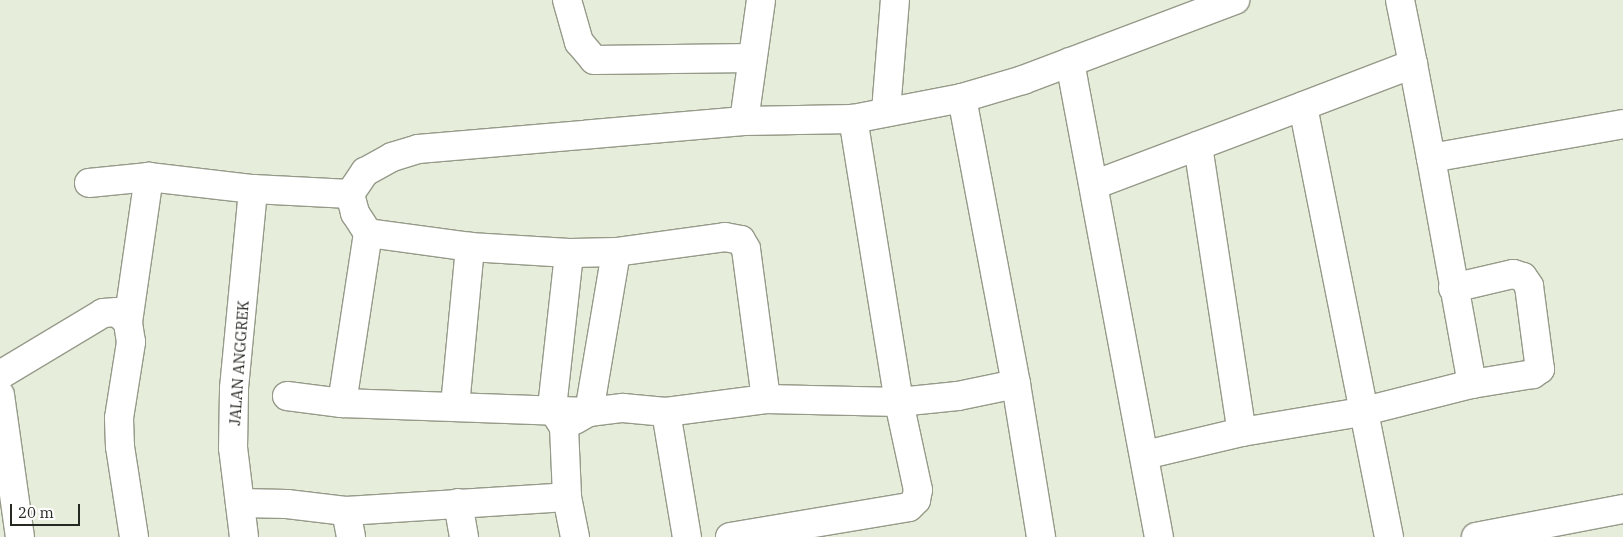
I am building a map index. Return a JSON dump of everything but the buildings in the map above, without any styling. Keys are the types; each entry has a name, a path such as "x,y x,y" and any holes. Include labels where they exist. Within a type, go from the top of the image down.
{"street":[{"path":"567,0 579,42 594,60 751,58"},
{"path":"744,121 751,58 761,0"},
{"path":"886,111 895,0"},
{"path":"342,403 368,233 355,213 350,194 365,172 392,157 418,149 744,121 853,119 886,111 962,98 1070,62 1235,0"},
{"path":"1400,0 1472,384"},
{"path":"1070,62 1145,454 1159,537"},
{"path":"1094,185 1413,64"},
{"path":"962,98 1016,384 1041,537"},
{"path":"1303,106 1361,412 1389,537"},
{"path":"730,537 909,507 916,500 918,490 898,402 853,119"},
{"path":"1431,158 1623,124"},
{"path":"1198,146 1242,432"},
{"path":"89,183 149,177 254,189 350,194"},
{"path":"134,537 120,438 119,418 131,342 128,322 149,177"},
{"name":"JALAN ANGGREK","path":"244,537 233,448 234,388 254,189"},
{"path":"368,233 470,247 569,253 616,252 725,237 741,240 746,249 766,399"},
{"path":"455,406 470,247"},
{"path":"589,412 616,252"},
{"path":"569,253 558,418 567,497 575,537"},
{"path":"1145,454 1242,432 1361,412 1472,384 1534,374 1540,369 1529,286 1523,277 1513,274 1453,288"},
{"path":"0,375 103,313 117,312 128,322"},
{"path":"287,396 342,403 455,406 558,418 623,408 666,412 766,399 898,402 958,396 1016,384"},
{"path":"0,395 6,486 20,537"},
{"path":"666,412 687,537"},
{"path":"240,504 287,504 348,524 458,503 567,497"},
{"path":"458,503 464,537"},
{"path":"1476,537 1623,509"}]}
